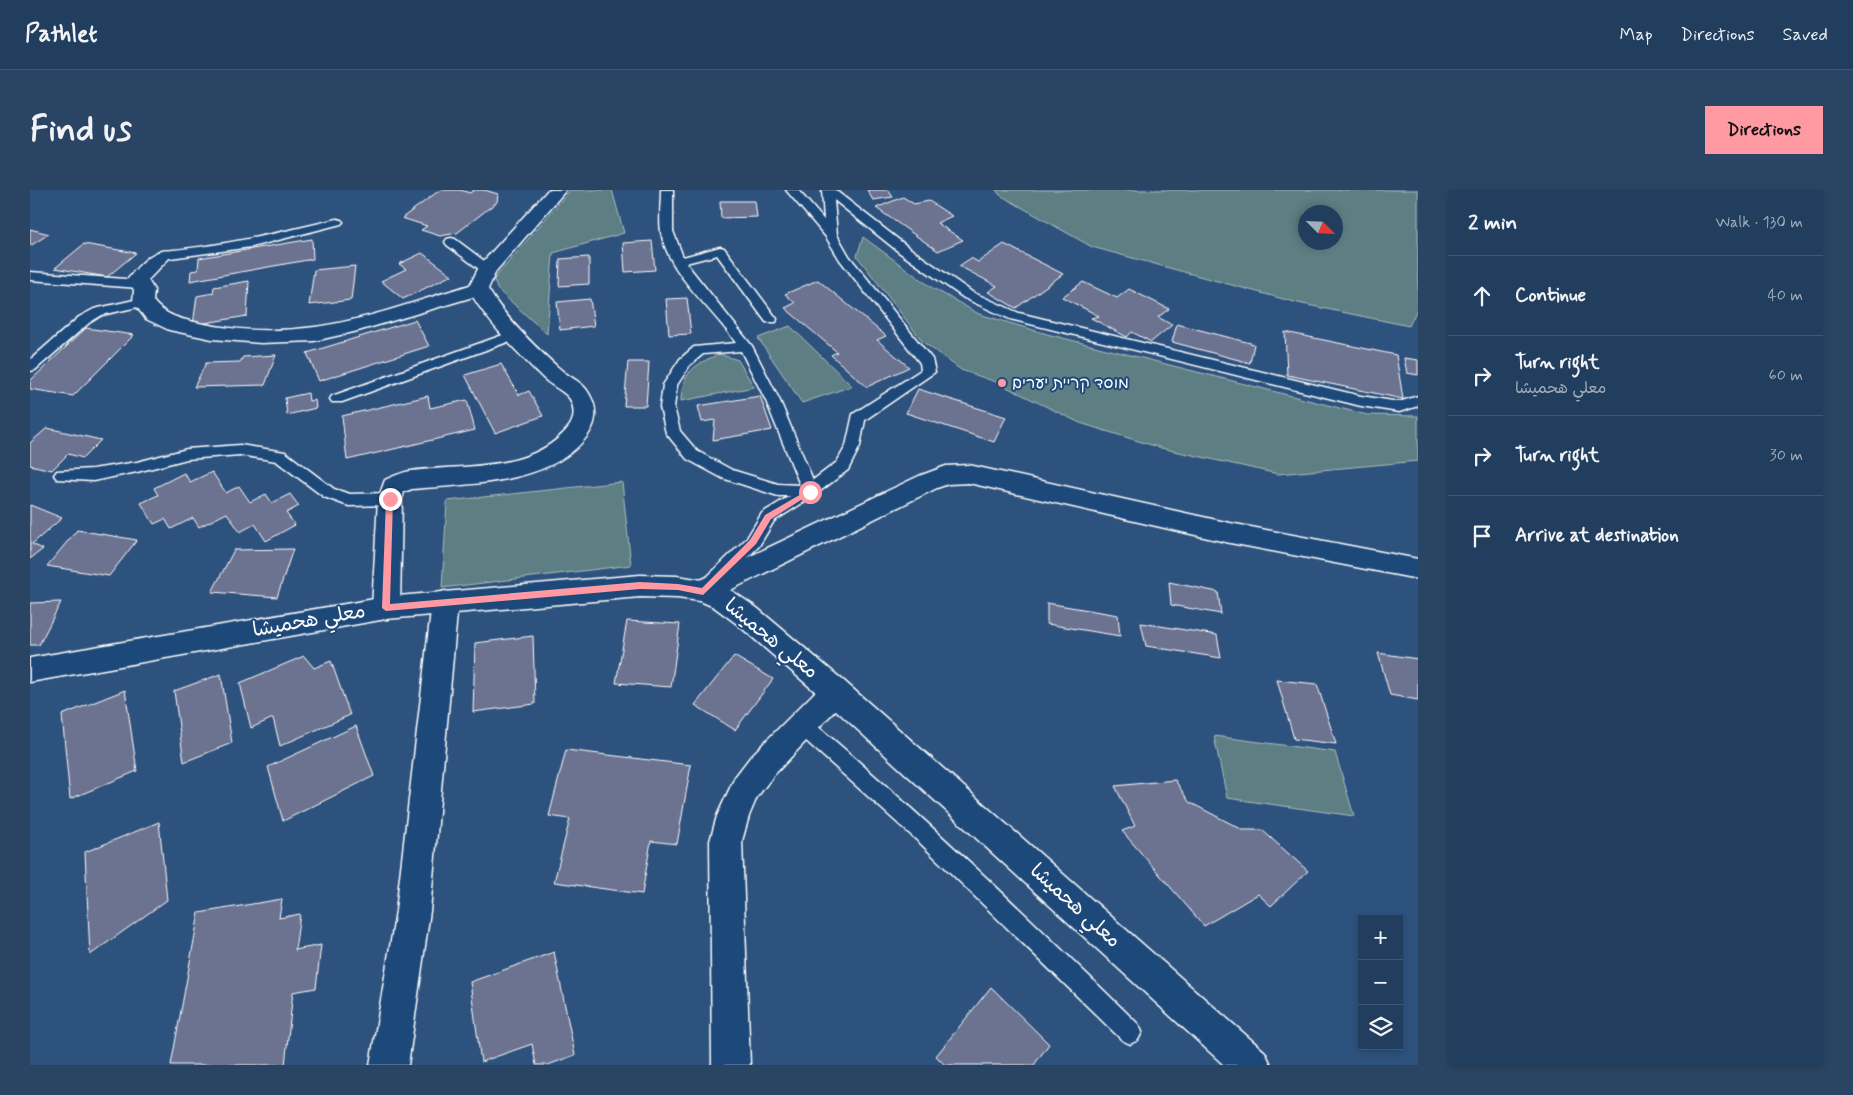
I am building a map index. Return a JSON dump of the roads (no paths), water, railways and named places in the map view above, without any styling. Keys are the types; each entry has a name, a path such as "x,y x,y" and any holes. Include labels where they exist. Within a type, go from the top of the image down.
{"street":[{"path":"163,255 138,279 141,293 153,315 176,325 212,332 261,336 314,334 358,325 483,279 557,190"},
{"path":"386,608 390,499 394,486 409,480 503,470 533,464 560,451 578,435 585,422 586,408 578,395 556,378 485,302 483,279"},
{"path":"703,591 928,482 946,475 969,474 1230,532 1418,568"},
{"name":"معلي هحميشا","path":"30,670 386,608 640,586 678,587 703,591 723,600 747,616 835,691 1252,1065"},
{"path":"389,1065 413,911 445,602"},
{"path":"731,1065 726,841 733,816 746,787 762,766 835,691"}],"lane":[{"path":"667,190 667,235 691,278 744,346 768,386 810,492"},
{"path":"703,591 753,542 768,517 810,492 843,466 853,446 858,418 928,372 927,362 844,257 831,235 792,190"},
{"path":"828,190 831,235"},
{"path":"828,190 904,250 968,295 1015,316 1361,401 1400,407 1418,401"},
{"path":"163,255 192,253 268,240 337,222"},
{"path":"451,242 483,279"},
{"path":"680,261 720,251 771,318"},
{"path":"30,276 141,293"},
{"path":"30,367 84,320 99,312 117,309 141,293"},
{"path":"337,399 514,335"},
{"path":"744,346 699,350 685,362 670,385 667,407 674,433 692,455 727,474 778,490 810,492"},
{"path":"62,475 94,475 137,467 187,454 240,450 280,456 329,493 349,500 390,499"},
{"path":"802,725 865,777 924,831 1130,1032"}],"place":[{"name":"מוסד קריית יערים","path":"1002,383"}]}
